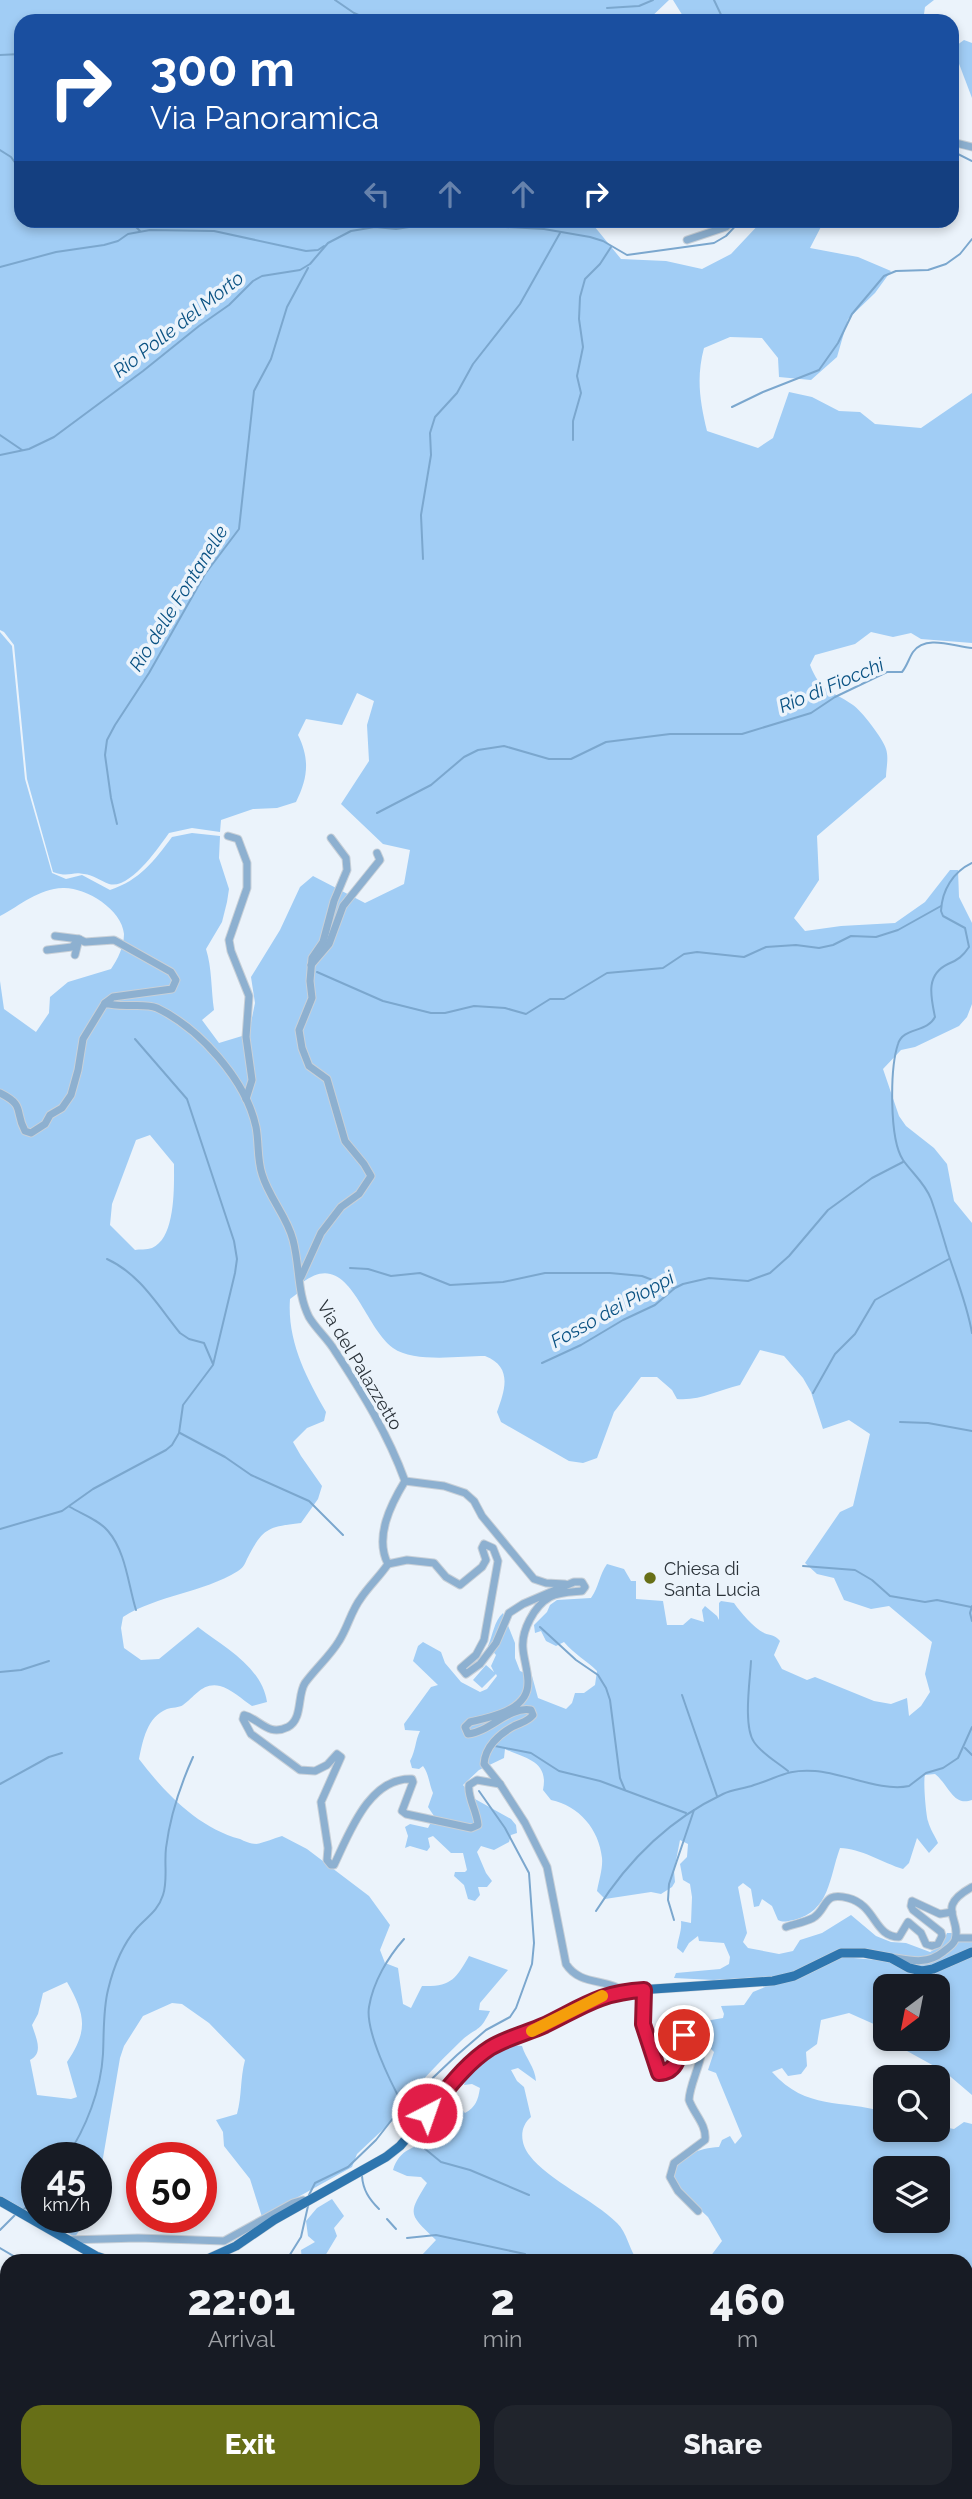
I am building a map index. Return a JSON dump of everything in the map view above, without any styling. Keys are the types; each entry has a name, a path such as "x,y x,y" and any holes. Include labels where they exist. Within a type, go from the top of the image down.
{"main road":[{"path":"219,2254 386,2157 400,2146 467,2068 491,2048 600,1996 624,1991 773,1981 794,1976 841,1953 864,1953 891,1958 909,1968 922,1971 972,1952"},
{"path":"0,2201 92,2254"}],"street":[{"path":"687,240 723,228"},
{"path":"228,836 238,839 247,863 247,888 229,940 249,996 246,1037 252,1080 246,1098"},
{"path":"301,1277 321,1233 341,1207 359,1194 371,1176 345,1141 327,1079 309,1066 299,1030 313,998 310,981 312,958 323,942 334,901 347,870 346,858 331,838"},
{"path":"312,965 329,944 343,906 380,860 377,853"},
{"path":"0,1093 11,1099 19,1108 25,1131 31,1133 62,1108 71,1095 83,1039 105,1003 113,998 156,989 172,989 176,980 170,972 114,940 85,942 55,936"},
{"path":"47,950 72,947 79,939"},
{"path":"75,955 79,939"},
{"name":"Via del Palazzetto","path":"105,1003 126,1008 153,1007 198,1035 246,1098 256,1127 260,1171 270,1195 287,1222 301,1277 300,1292 310,1319 359,1386 396,1456 405,1481"},
{"path":"387,1564 384,1533 387,1516 405,1481 444,1486 465,1493 534,1579 546,1583 570,1584"},
{"path":"500,1784 477,1780 469,1785 468,1792 477,1812 478,1825 471,1828 406,1814 402,1811 413,1782 412,1779 396,1780 362,1808 334,1864 331,1865 327,1860 328,1848 321,1802 341,1757 337,1755 327,1765 315,1771 300,1770 251,1734 243,1719 244,1715 269,1729 289,1727 295,1720 300,1692 305,1683 338,1643 357,1603 387,1564 407,1560 434,1563 446,1577 460,1585 482,1567 486,1560 482,1548 484,1544 492,1548 498,1560 484,1640 476,1655 461,1668 466,1674 480,1664 496,1643 509,1613 576,1581 582,1582 585,1587 582,1591 550,1597 525,1629 523,1650 528,1676 527,1694 520,1703 470,1722 465,1727 468,1734 482,1732 506,1716 524,1709 531,1710 533,1715 527,1722 508,1730 489,1747 484,1764 500,1784 547,1867 566,1964 571,1972 581,1979 614,1984 624,1991"},
{"path":"891,1958 914,1962 928,1961 952,1945 956,1937 951,1912 956,1899 972,1887"},
{"path":"786,1927 812,1919 825,1901 835,1896 849,1898 868,1909 883,1932 899,1937 908,1922 921,1933 926,1944 932,1947 938,1944 941,1932 912,1910 912,1901 940,1914 951,1912"},
{"path":"956,1937 972,1938"},
{"path":"644,1990 643,2024 659,2073 668,2071 678,2060 681,2044 688,2031 698,2032 701,2036 699,2063 689,2100 703,2125 705,2140 674,2163 670,2177 678,2191 698,2211"},
{"path":"68,2240 138,2238 224,2241 293,2203 314,2197"}],"shaded area":[{"path":"0,0 669,0 654,14 14,14 14,228 596,228 621,259 666,261 702,269 731,254 755,228 820,228 810,248 858,257 891,271 875,293 848,319 837,357 811,380 779,377 778,358 762,338 730,337 704,348 700,390 707,431 758,448 773,438 789,392 812,397 839,411 860,412 875,424 921,428 972,393 972,643 921,639 911,633 893,637 871,632 855,644 815,655 810,665 822,686 857,708 877,732 887,752 886,777 817,836 819,880 794,918 805,931 895,923 925,902 950,870 958,870 959,897 972,923 972,1004 967,1017 959,1026 915,1047 901,1050 883,1069 899,1116 906,1126 934,1148 947,1164 954,1201 972,1223 972,1800 956,1798 935,1774 925,1775 927,1818 938,1843 929,1853 917,1838 909,1863 903,1869 863,1853 840,1848 826,1892 815,1909 806,1916 784,1922 778,1920 772,1906 762,1899 759,1906 754,1907 751,1889 743,1883 738,1887 747,1933 743,1942 748,1948 779,1954 793,1951 800,1940 822,1933 851,1915 876,1936 891,1942 906,1943 930,1952 941,1946 947,1933 953,1933 950,1943 927,1958 840,1950 794,1974 762,1979 674,1978 676,1973 720,1969 729,1964 730,1957 724,1943 699,1941 698,1936 689,1943 683,1953 677,1948 681,1921 691,1923 690,1884 683,1880 680,1864 687,1857 688,1844 680,1840 674,1871 675,1882 672,1887 661,1894 651,1892 605,1899 597,1891 602,1858 592,1828 579,1813 551,1800 543,1790 543,1773 534,1762 505,1749 504,1758 479,1770 463,1785 475,1799 511,1819 516,1825 517,1833 511,1835 509,1842 494,1850 481,1846 477,1852 492,1881 487,1887 478,1887 480,1895 475,1901 468,1899 464,1885 454,1876 455,1872 467,1870 463,1853 451,1853 433,1836 428,1838 430,1847 427,1851 410,1846 405,1848 408,1836 405,1827 410,1824 428,1828 434,1816 428,1807 433,1793 427,1772 423,1766 419,1769 412,1768 410,1761 420,1731 405,1730 404,1724 431,1687 438,1685 413,1661 418,1646 423,1642 441,1652 445,1663 461,1682 480,1692 487,1689 497,1676 496,1674 482,1688 473,1680 486,1665 494,1672 491,1666 496,1655 488,1646 503,1613 515,1643 515,1658 520,1671 532,1676 538,1698 566,1709 572,1703 575,1693 584,1693 595,1685 597,1671 564,1642 556,1646 546,1641 541,1631 535,1633 534,1625 557,1600 591,1598 607,1564 624,1569 631,1581 636,1581 636,1599 663,1601 667,1625 683,1625 691,1618 704,1622 702,1610 705,1606 719,1620 719,1603 734,1603 756,1627 780,1641 774,1655 782,1669 807,1680 815,1677 874,1701 891,1704 907,1698 909,1716 921,1706 930,1692 925,1674 932,1642 889,1606 871,1609 844,1600 834,1578 817,1574 805,1563 840,1512 853,1506 870,1434 849,1420 823,1429 811,1392 803,1378 784,1356 760,1350 740,1385 709,1395 677,1399 672,1390 657,1377 641,1377 614,1412 597,1458 583,1463 569,1461 501,1422 497,1412 505,1380 500,1366 494,1361 485,1356 425,1357 402,1353 382,1337 354,1293 343,1281 332,1274 318,1274 302,1283 304,1277 290,1221 273,1194 263,1170 249,1097 248,1037 255,1003 251,977 280,930 300,887 313,876 365,903 404,884 410,850 383,844 341,804 369,761 367,725 374,701 357,693 342,725 306,719 298,735 306,768 296,802 277,808 253,809 221,820 220,832 192,828 169,833 135,874 126,881 109,884 87,875 53,872 27,779 14,645 0,630"},
{"path":"673,0 934,0 925,7 924,14 682,14"},
{"path":"964,40 972,43 972,98 959,64 959,44"},
{"path":"0,632 12,646 25,779 52,873 66,879 82,875 110,890 138,875 172,837 192,833 220,836 219,858 229,889 222,922 206,949 214,1010 202,1020 219,1043 242,1036 244,1039 250,1079 244,1099 254,1127 258,1172 285,1223 291,1241 298,1293 290,1299 295,1344 305,1372 326,1412 324,1421 307,1428 293,1442 322,1486 318,1499 301,1523 267,1531 257,1541 238,1571 123,1617 121,1628 124,1648 141,1660 159,1659 198,1627 250,1668 264,1690 267,1702 252,1706 224,1687 208,1686 180,1707 160,1713 150,1723 139,1759 159,1784 196,1818 225,1834 254,1844 282,1836 307,1849 369,1896 390,1925 380,1950 385,1963 398,1968 403,2004 411,2008 422,1986 440,1985 452,1980 469,1956 508,1970 480,2003 479,2010 490,2011 483,2023 466,2036 392,2113 393,2120 357,2154 352,2167 262,2217 250,2179 224,2146 223,2132 216,2120 237,2114 245,2060 209,2023 182,2004 172,2003 143,2016 124,2046 106,2142 21,2142 21,2207 0,2196 0,981 4,1009 36,1032 49,1013 50,997 68,982 111,969 120,952 124,934 122,925 110,908 82,891 54,889 30,898 0,916","holes":["150,1135 174,1164 172,1210 166,1234 152,1248 135,1250 110,1225 112,1204 136,1140","67,1982 78,2004 81,2031 67,2062 77,2097 71,2099 37,2095 30,2060 38,2049 32,2025 43,1993"]},
{"path":"958,1939 972,1939 972,1949 922,1968 901,1961 934,1961 948,1953"},
{"path":"972,1955 972,2095 950,2076 950,2065 932,2065 907,2051 950,2051 950,1974 873,1974 873,2024 849,2013 821,2020 817,2044 806,2052 807,2066 801,2074 788,2076 782,2068 772,2072 798,2093 825,2102 873,2109 873,2142 950,2142 950,2128 954,2129 964,2122 972,2124 972,2254 712,2254 722,2241 708,2217 679,2190 673,2175 680,2162 704,2149 719,2147 722,2140 730,2136 735,2144 742,2136 716,2073 708,2070 714,2052 710,2048 713,2030 707,2024 711,2020 723,2018 721,2006 744,2005 753,1992 765,1987 763,1984 796,1980 842,1957 889,1961 908,1970"},
{"path":"512,2045 522,2046 534,2071 536,2081 518,2068 511,2070 524,2087 531,2117 523,2131 527,2151 548,2173 617,2223 633,2254 423,2254 436,2240 420,2225 414,2214 416,2202 427,2183 421,2177 407,2176 393,2170 399,2157 409,2149 434,2140 444,2127 449,2109 458,2106 465,2113 474,2106 480,2088 472,2084 464,2085 467,2078 484,2061"},
{"path":"332,2199 344,2216 334,2228 337,2236 326,2254 301,2254 301,2250 315,2242 308,2236 306,2221 317,2208"}],"waterway":[{"path":"335,0 356,14"},
{"path":"607,8 639,6 653,0"},
{"path":"714,0 721,14"},
{"path":"0,55 14,54"},
{"path":"0,150 14,161"},
{"name":"Rio Polle del Morto","path":"959,154 972,161"},
{"path":"137,228 140,231"},
{"name":"Rio Polle del Morto","path":"0,455 29,449 54,437 229,305 253,281 262,276 300,270 310,264 328,243 351,231 369,228"},
{"name":"Rio Polle del Morto","path":"386,228 402,228"},
{"name":"Rio Polle del Morto","path":"526,228 590,237 627,255 714,243 734,228"},
{"path":"0,267 56,252 104,245 118,241 128,234 150,230 214,231 306,251 318,250 324,246"},
{"path":"423,559 421,515 431,455 430,433 435,417 457,393 473,364 520,304 560,233"},
{"path":"732,407 819,370 838,343 852,314 884,276 896,271 928,270 946,264 960,254 972,239"},
{"path":"573,440 573,421 581,393 577,376 583,347 579,319 580,297 585,279 600,264 611,247"},
{"name":"Rio delle Fontanelle","path":"117,824 105,755 107,740 149,673 205,574 239,529 254,391 271,359 287,307 308,268"},
{"path":"0,435 22,450"},
{"name":"Rio di Fiocchi","path":"377,813 431,785 464,757 478,750 504,746 549,759 571,759 606,742 670,734 742,734 811,713 835,697 887,672 902,672 913,652 925,644 941,643 972,648"},
{"path":"972,863 959,871 950,882 941,911 943,916 965,928 969,947 960,957 941,969 933,980 931,987 935,1017 927,1026 905,1035 898,1044 893,1069 892,1103 898,1150 931,1199 972,1333"},
{"path":"317,972 383,1001 431,1013 445,1013 474,1006 505,1008 526,1014 550,999 564,999 607,973 663,968 684,954 697,952 744,957 766,947 796,945 819,948 833,945 851,936 876,937 898,930 941,906"},
{"path":"0,1529 62,1511 93,1489 166,1450 179,1433 183,1405 213,1365 235,1273 237,1259 234,1241 187,1099 135,1039"},
{"name":"Fosso dei Pioppi","path":"542,1363 655,1305 683,1284 709,1278 748,1281 770,1273 789,1256 828,1210 872,1178 903,1162"},
{"path":"107,1259 119,1265 139,1282 180,1333 204,1343 213,1364"},
{"path":"813,1393 835,1354 855,1334 875,1300 949,1259"},
{"path":"350,1268 368,1269 391,1276 420,1273 450,1285 503,1282 545,1273 610,1273 642,1276 674,1288"},
{"path":"900,1422 928,1423 972,1431"},
{"path":"180,1433 225,1457 251,1475 309,1501 343,1535"},
{"path":"70,1507 100,1524 114,1539 123,1558 136,1610"},
{"path":"803,1566 855,1570 872,1580 890,1596 925,1602 937,1600 971,1607"},
{"path":"972,1606 972,1621"},
{"path":"540,1627 576,1660 598,1675 606,1688 610,1700 620,1778 625,1790"},
{"path":"0,1672 21,1670 49,1661"},
{"path":"751,1661 748,1703 751,1735 761,1750 788,1771"},
{"path":"682,1695 717,1796"},
{"path":"596,1911 608,1892 651,1843 684,1816 723,1794 797,1771 826,1772 887,1786 909,1786 926,1773 943,1768 958,1758 972,1727"},
{"path":"495,1746 531,1753 559,1771 600,1781 686,1813"},
{"path":"965,1748 972,1755"},
{"path":"0,1784 49,1757 62,1753"},
{"path":"75,2142 96,2095 102,2068 105,2005 115,1966 132,1935 161,1901 170,1824 193,1757"},
{"path":"309,2195 315,2183 348,2167 376,2140 401,2108 457,2055 486,2030 510,2017 516,2008 532,1964 534,1943 529,1873 505,1828 479,1791"},
{"path":"674,1920 668,1900 669,1884 694,1810"},
{"path":"403,2105 380,2057 371,2029 369,2007 378,1979 404,1939"},
{"path":"393,2117 405,2131"},
{"path":"413,2139 441,2162 470,2170 529,2195"},
{"path":"362,2176 367,2194 379,2209"},
{"path":"290,2254 301,2237 308,2206"},
{"path":"0,2230 15,2215"},
{"path":"387,2219 396,2229"},
{"path":"407,2238 436,2235 525,2254"},
{"path":"0,2248 10,2254"}],"slow traffic":[{"path":"532,2031 602,1996"}],"place":[{"name":"Chiesa di Santa Lucia","path":"650,1578"}],"route":[{"path":"427,2113 467,2068 491,2048 600,1996 644,1990 643,2024 659,2073 664,2074 678,2060 684,2035"}]}
